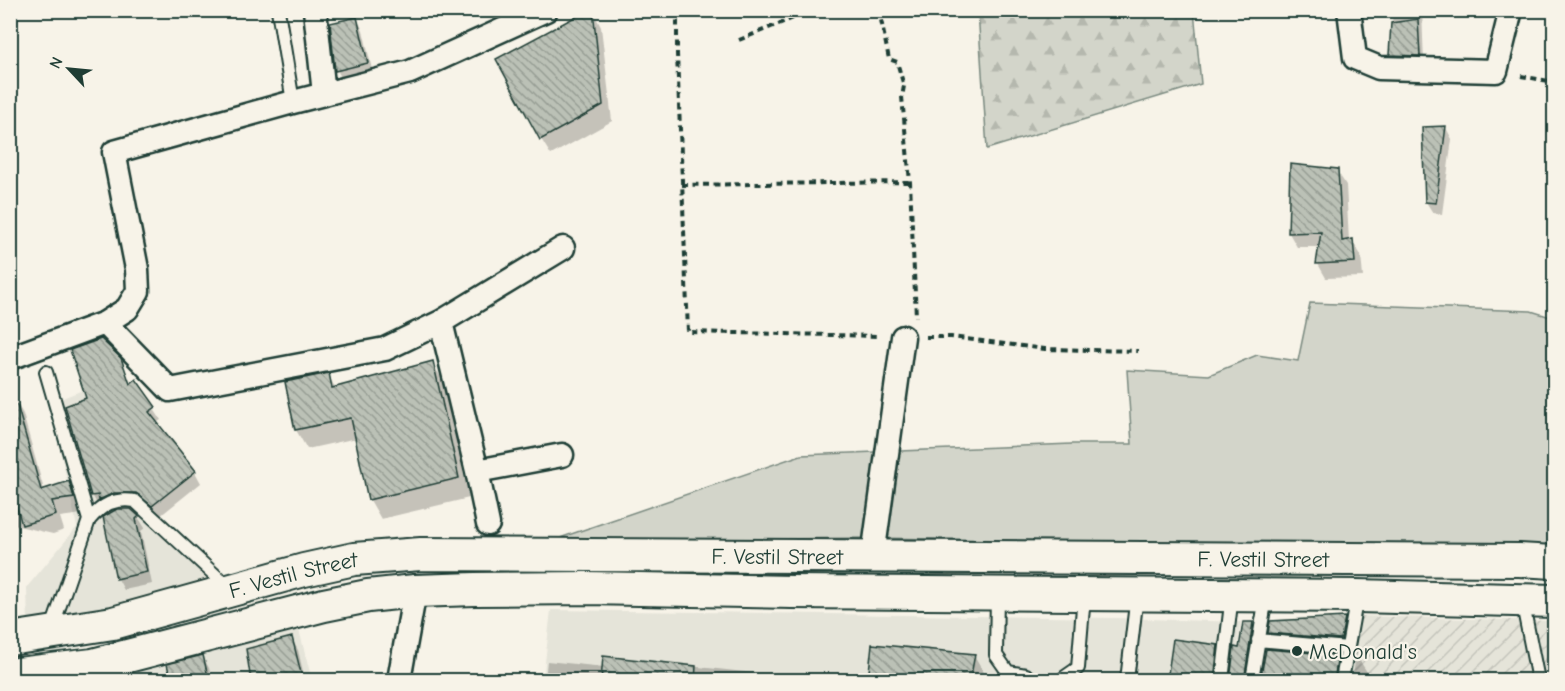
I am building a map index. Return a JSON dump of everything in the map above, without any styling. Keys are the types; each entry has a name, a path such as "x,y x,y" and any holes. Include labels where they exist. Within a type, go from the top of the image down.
{"main road":[{"name":"F. Vestil Street","path":"10,639 112,623 304,570 354,559 421,554 1554,562"},
{"name":"F. Vestil Street","path":"10,675 93,665 324,605 368,596 415,591 587,588 1084,595 1357,596 1554,601"}],"street":[{"path":"315,10 324,94"},
{"path":"10,358 105,323 127,309 138,291 137,269 114,152 410,72 546,10"},
{"path":"1349,10 1355,58 1379,68 1496,71 1511,10"},
{"path":"105,323 170,390 385,349 441,322 563,248"},
{"path":"441,322 488,524"},
{"path":"873,556 910,331"},
{"path":"477,471 562,455"},
{"path":"399,681 415,591"}],"lane":[{"path":"278,10 293,102"},
{"path":"46,372 89,520"},
{"path":"51,633 89,520 100,507 122,499 135,501 231,590"},
{"path":"998,594 996,655 1008,672 1026,675"},
{"path":"1065,677 1078,668 1084,595"},
{"path":"1127,681 1137,595"},
{"path":"1222,681 1232,595"},
{"path":"1252,681 1266,596"},
{"path":"1342,681 1357,596"},
{"path":"1521,599 1538,681"},
{"path":"1258,640 1347,648"}],"path":[{"path":"677,10 676,54 688,332"},
{"path":"739,40 813,10"},
{"path":"879,10 889,59 897,62 904,86 902,97 909,182 910,331"},
{"path":"1496,71 1554,82"},
{"path":"682,186 909,182"}],"shaded area":[{"path":"88,388 135,490 223,578 90,613 28,626 27,587 77,527 50,403"},
{"path":"551,610 1116,618 1241,622 1232,680 543,680"},
{"path":"1361,616 1554,621 1554,680 1351,680"},
{"path":"299,630 312,680 134,680 119,673"}],"green space":[{"path":"978,11 1194,11 1201,84 987,149"},
{"path":"1310,303 1531,311 1554,318 1554,545 1437,546 873,538 551,541 801,455 1072,444 1132,444 1127,370 1209,375 1257,355 1298,361"}],"building":[{"path":"588,10 593,10 603,105 540,140 496,59"},
{"path":"357,17 368,63 335,71 330,23"},
{"path":"1418,19 1420,56 1389,55 1391,23"},
{"path":"1446,126 1436,203 1425,202 1422,127"},
{"path":"1290,164 1338,169 1342,241 1353,239 1355,262 1316,264 1321,232 1288,233"},
{"path":"101,339 121,358 130,384 136,379 156,407 149,412 196,471 152,506 136,493 114,493 99,500 98,495 91,496 65,406 86,398 70,350"},
{"path":"433,361 459,478 368,500 351,418 295,430 285,382 329,373 332,388"},
{"path":"17,405 41,490 69,481 74,498 52,501 56,515 22,525 10,484 10,406"},
{"path":"117,509 131,509 139,516 136,519 147,572 116,579 103,517"},
{"path":"1345,617 1341,639 1268,633 1270,621"},
{"path":"1243,622 1253,622 1244,681 1230,681 1234,647 1239,648"},
{"path":"292,637 303,681 251,681 246,649"},
{"path":"1173,639 1218,645 1214,681 1167,681"},
{"path":"872,644 975,654 970,681 868,681"},
{"path":"1266,649 1338,655 1334,681 1260,681"},
{"path":"203,655 209,681 171,681 167,664"},
{"path":"603,656 696,666 695,681 601,681"}],"place":[{"name":"McDonald's","path":"1297,651"}]}
